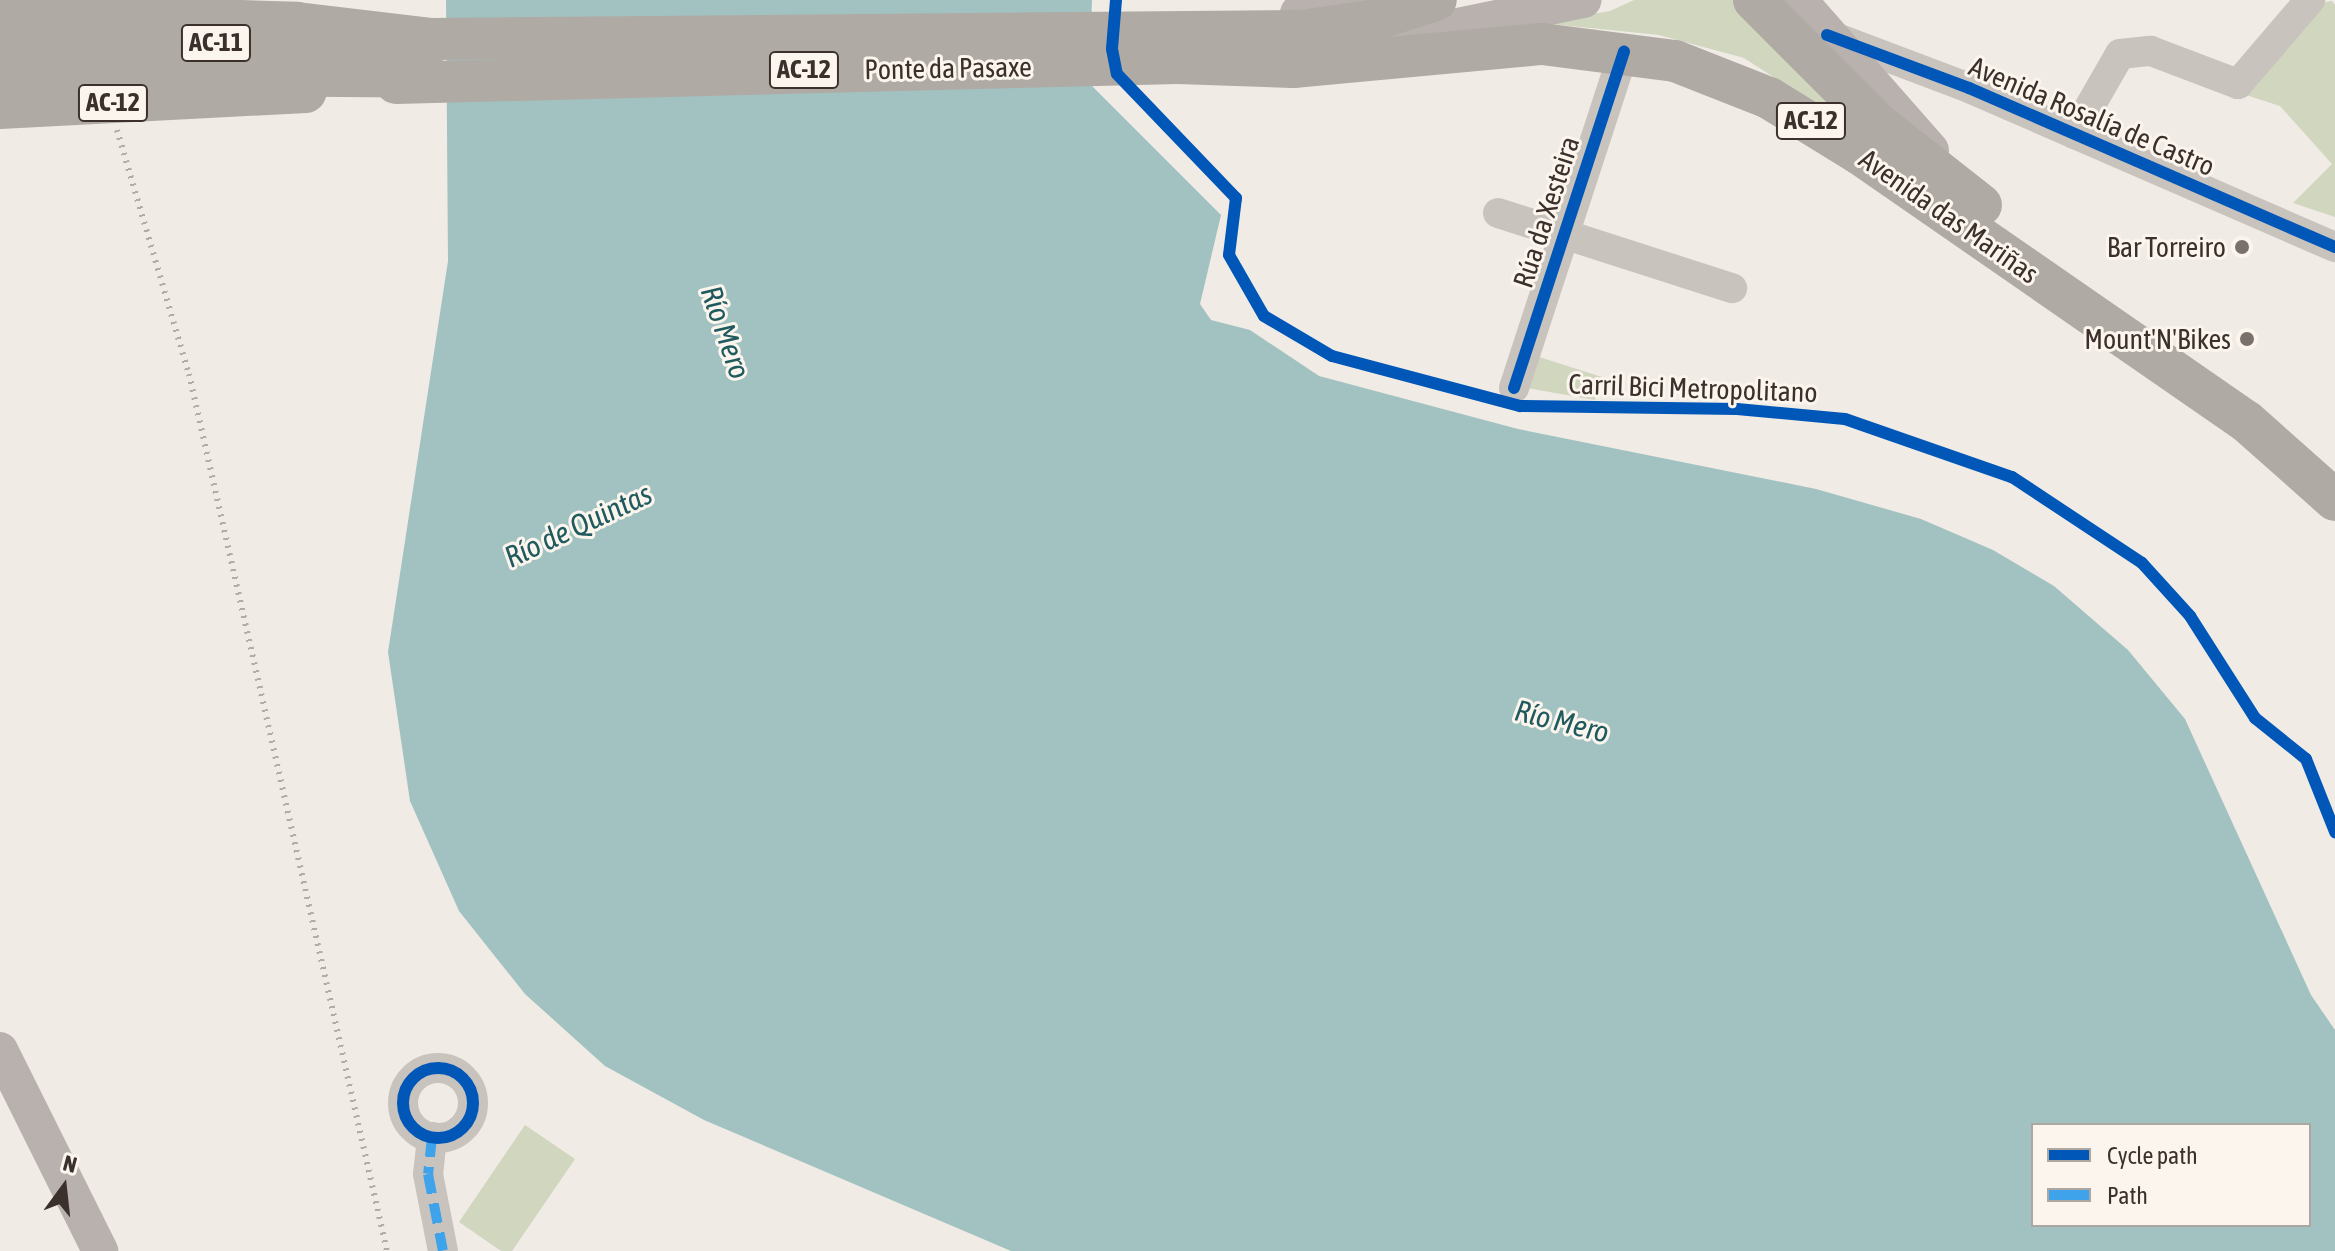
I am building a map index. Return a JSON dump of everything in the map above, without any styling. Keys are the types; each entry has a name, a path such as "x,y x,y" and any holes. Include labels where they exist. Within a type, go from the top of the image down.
{"highway":[{"name":"Avenida das Mariñas","path":"1754,0 1878,124 1977,203 2300,434 2335,468"},
{"name":"AC-11","path":"0,13 221,18 431,58"},
{"name":"AC-12","path":"1178,47 1443,13"},
{"name":"AC-11","path":"0,41 364,45 431,58"},
{"name":"Avenida das Mariñas","path":"1178,47 1293,67 1542,44 1624,51 1722,76 1811,122 2246,421 2335,500"},
{"name":"Ponte da Pasaxe","path":"431,58 1178,47"},
{"name":"AC-12","path":"0,108 226,98 431,58"},
{"name":"AC-11","path":"0,73 431,58"}],"main road":[{"path":"1178,47 1359,0"},
{"path":"1443,13 1584,0"},
{"path":"1799,0 1977,203"},
{"path":"0,1050 74,1233"},
{"path":"0,1092 74,1233 100,1251"}],"street":[{"path":"2074,134 2120,54 2151,51 2238,84 2310,0"},
{"name":"Avenida Rosalía de Castro","path":"1827,35 2074,134 2335,247"},
{"name":"Rúa da Xesteira","path":"1514,388 1624,51"},
{"name":"Rúa da Xesteira","path":"1498,213 1732,288"},
{"path":"432,1137 428,1174 443,1251"}],"green space":[{"path":"1634,0 1735,0 1879,145 1744,58 1659,35 1541,23 1610,11"},
{"path":"2332,1 2335,5 2335,217 2293,203 2332,164 2280,106 2246,95 2315,4"},
{"path":"1536,356 1602,377 1595,400 1527,388"},
{"path":"525,1125 575,1159 512,1251 501,1251 459,1222"}],"water":[{"path":"446,0 1092,0 1089,83 1221,215 1200,304 1211,320 1250,330 1319,376 1518,429 1816,489 1921,519 1993,550 2054,586 2128,650 2185,719 2311,995 2335,1030 2335,1251 1011,1251 704,1120 605,1066 525,994 459,911 410,801 388,652 448,261"}],"railway":[{"path":"117,130 189,374 387,1251"}],"marked path":[{"path":"432,1137 428,1174 443,1251"}],"cycle path":[{"name":"Carril Bici Metropolitano","path":"1116,0 1112,49 1117,74 1236,198 1229,255 1264,316 1332,356 1520,406 1737,409 1845,419 2012,477 2142,563 2190,616 2255,718 2306,759 2335,832"},
{"path":"1827,35 1969,88 2335,247"},
{"path":"1514,388 1624,51"},
{"path":"438,1068 457,1074 467,1084 473,1103 467,1122 457,1132 438,1138 419,1132 409,1122 403,1103 409,1084 419,1074 438,1068"}],"place":[{"name":"Bar Torreiro","path":"2242,247"},
{"name":"Mount'N'Bikes","path":"2247,339"}],"water label":[{"name":"Río Mero","path":"726,332"},
{"name":"Río de Quintas","path":"578,525"},
{"name":"Río Mero","path":"1562,721"}]}
